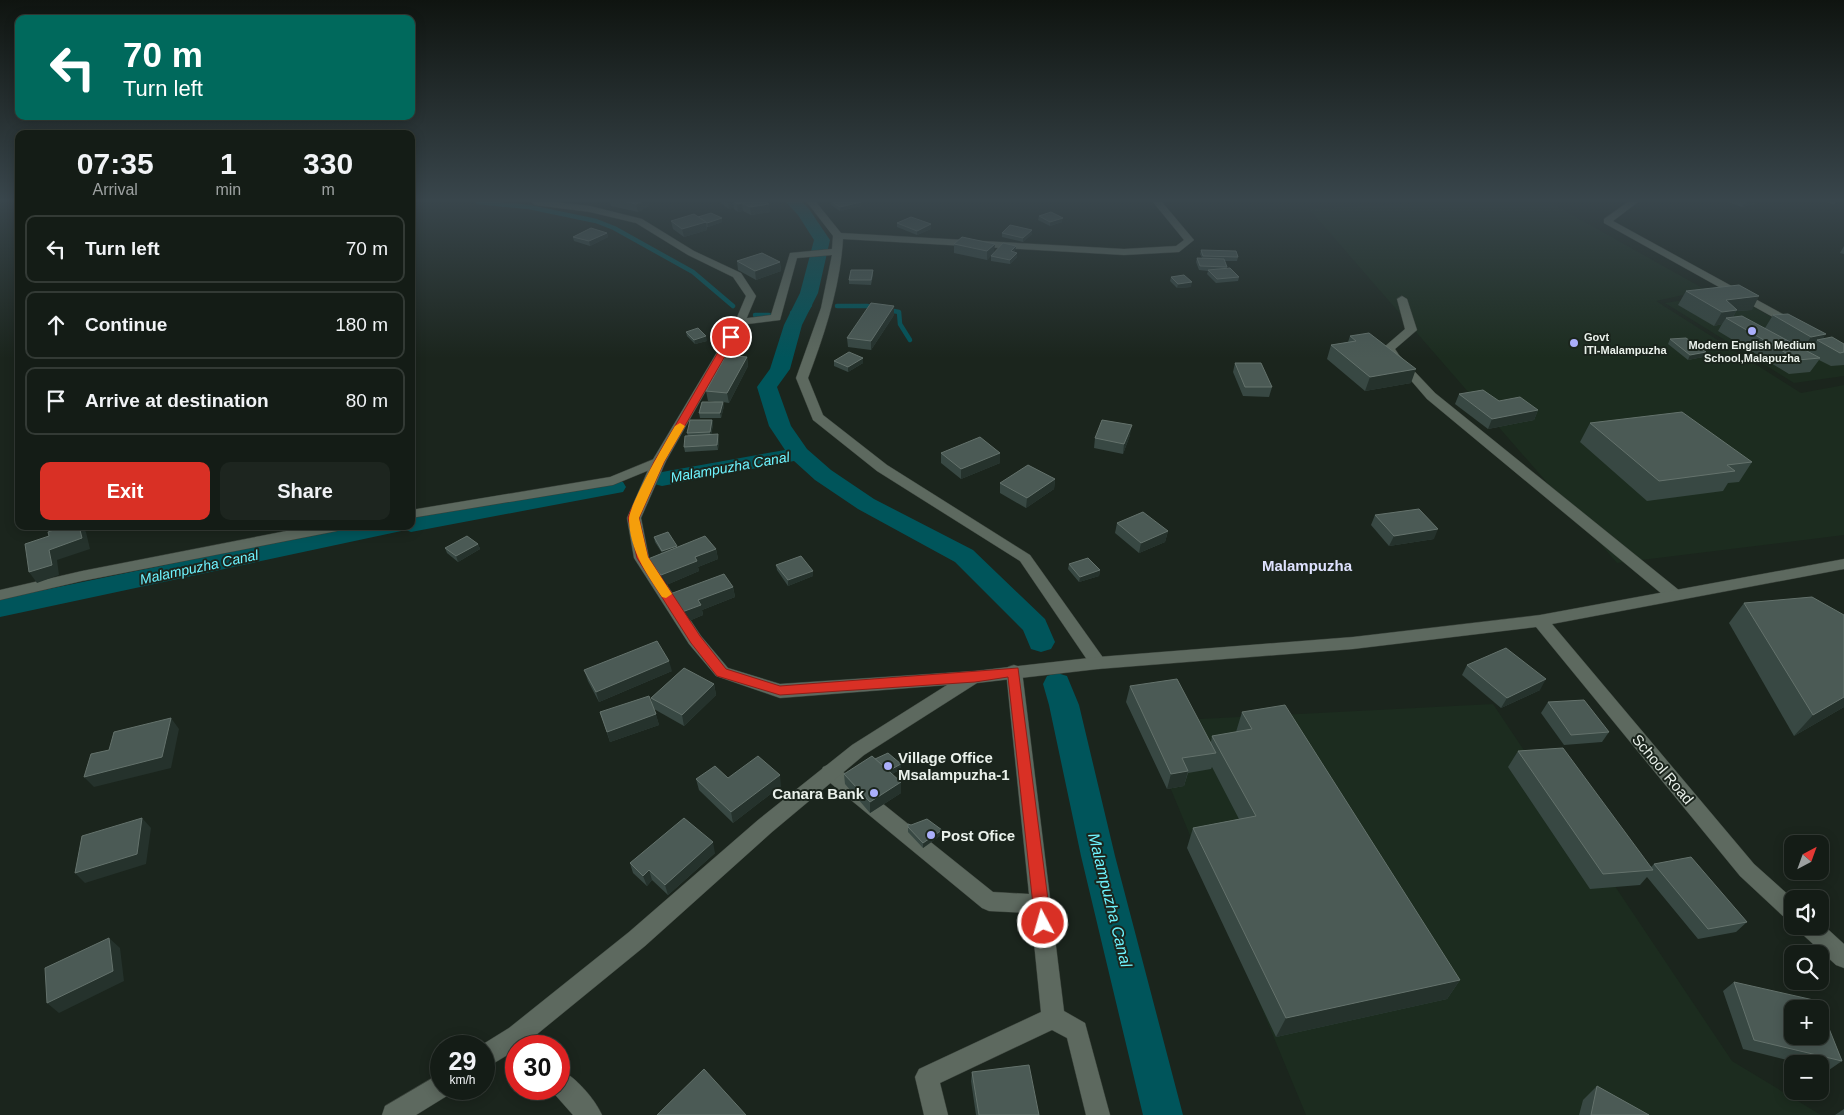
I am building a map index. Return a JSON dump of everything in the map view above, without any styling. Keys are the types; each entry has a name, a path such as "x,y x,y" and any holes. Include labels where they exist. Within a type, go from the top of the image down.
{"street":[{"path":"693,254 737,276 751,296 740,322 659,462 634,518 642,558 695,640 722,672 780,690 975,677 1014,671 1098,663 1353,643 1540,620 1844,564"},
{"path":"740,322 776,318 793,255 808,254"},
{"path":"837,254 816,340 802,378 817,416 882,468 1025,558 1098,663"},
{"path":"1667,254 1802,328"},
{"path":"1402,299 1411,330 1389,348 1395,357 1431,396 1674,595"},
{"path":"415,513 613,481 659,462"},
{"path":"0,595 82,576 317,530"},
{"name":"School Road","path":"1540,620 1747,870 1784,904"},
{"path":"1014,671 1053,1018"},
{"path":"529,1035 765,826 830,772 858,750 975,677"},
{"path":"830,772 989,901 1041,904"},
{"path":"1819,935 1844,958"},
{"path":"936,1115 927,1077 1053,1018"},
{"path":"1053,1018 1077,1030 1098,1115"},
{"path":"394,1115 430,1092"},
{"path":"570,1092 590,1115"}],"shaded area":[{"name":"Govt ITI-Malampuzha","path":"1348,254 1642,254 1706,290 1656,301 1801,393 1844,385 1844,535 1617,563"},
{"name":"Modern English Medium School,Malapuzha","path":"1729,293 1844,358 1844,376 1794,383 1665,303"},
{"path":"1493,704 1732,1061 1784,1093 1784,1100 1796,1100 1821,1115 1306,1115 1143,722"}],"building":[{"path":"764,254 780,262 755,271 737,261"},
{"path":"993,254 1016,254 1010,260 991,256"},
{"path":"1202,254 1237,254 1238,257 1203,256"},
{"path":"1197,258 1224,259 1227,267 1200,266"},
{"path":"1230,268 1239,277 1217,279 1208,270"},
{"path":"851,270 873,270 871,280 849,280"},
{"path":"1184,275 1192,282 1178,284 1171,277"},
{"path":"1739,285 1759,296 1726,300 1737,310 1722,312 1686,291"},
{"path":"871,303 894,306 871,341 847,338"},
{"path":"1788,314 1826,334 1811,337 1773,315"},
{"path":"1742,316 1820,358 1798,360 1726,318"},
{"path":"698,328 706,336 694,340 686,332"},
{"path":"1369,333 1416,369 1370,377 1331,345 1356,341 1350,336"},
{"path":"1832,337 1844,344 1844,352 1840,353 1817,340"},
{"path":"1686,338 1706,352 1690,355 1670,339"},
{"path":"849,352 863,358 848,367 834,361"},
{"path":"726,355 747,357 727,393 706,391"},
{"path":"1235,363 1261,363 1272,387 1245,387"},
{"path":"1483,390 1499,401 1520,397 1538,410 1492,419 1459,394"},
{"path":"702,402 723,402 720,413 699,413"},
{"path":"1682,412 1752,462 1727,465 1735,471 1659,481 1590,423"},
{"path":"690,420 712,420 710,432 687,433"},
{"path":"1102,420 1132,425 1124,444 1095,438"},
{"path":"718,434 717,445 684,447 685,436"},
{"path":"980,437 1000,453 961,469 941,453"},
{"path":"1028,465 1055,479 1027,498 1000,483"},
{"path":"1419,509 1438,529 1394,536 1375,515"},
{"path":"1143,512 1168,531 1141,543 1117,523"},
{"path":"54,530 80,530 82,538 49,550 52,565 29,572 25,544 49,536 48,532"},
{"path":"668,532 677,546 662,551 654,537"},
{"path":"467,536 478,544 456,556 445,548"},
{"path":"705,536 716,549 695,557 697,561 661,575 648,559"},
{"path":"801,556 813,571 788,580 776,565"},
{"path":"1088,558 1100,570 1080,577 1069,564"},
{"path":"724,574 733,587 698,600 701,605 682,612 670,594"},
{"path":"1812,597 1844,615 1844,697 1813,715 1744,603"},
{"path":"657,641 669,661 596,692 584,670"},
{"path":"1506,648 1546,679 1507,698 1467,665"},
{"path":"684,668 714,684 682,715 651,698"},
{"path":"1177,679 1216,753 1182,758 1188,771 1171,774 1130,686"},
{"path":"649,696 656,714 607,732 600,712"},
{"path":"1584,700 1609,732 1571,735 1548,702"},
{"path":"1285,705 1460,980 1286,1018 1193,828 1256,816 1212,736 1252,729 1242,712"},
{"path":"171,718 162,757 84,777 91,754 109,750 114,732"},
{"path":"1563,748 1653,870 1603,874 1518,751"},
{"path":"888,753 901,764 888,771 875,759"},
{"path":"758,756 780,775 731,812 696,779 715,766 728,778"},
{"path":"872,756 901,782 870,802 844,774"},
{"path":"142,818 137,854 75,873 82,836"},
{"path":"684,818 713,842 665,885 649,870 643,876 630,863"},
{"path":"927,819 942,830 923,843 908,827 908,824 911,825"},
{"path":"1691,857 1747,922 1708,929 1654,864"},
{"path":"109,938 113,971 47,1003 45,968"},
{"path":"1734,982 1814,1000 1784,1000 1784,1045 1829,1045 1829,1028 1842,1061 1829,1058 1829,1055 1817,1055 1754,1040"},
{"path":"1029,1065 1039,1115 979,1115 972,1072"},
{"path":"704,1069 746,1115 657,1115"},
{"path":"1597,1086 1649,1115 1591,1115"}],"waterway":[{"path":"661,254 693,272 733,306"},
{"name":"Malampuzha Canal","path":"799,454 780,426 767,387 780,369 793,325 809,293 819,254"},
{"name":"Malampuzha Canal","path":"792,313 806,311 810,305"},
{"path":"837,306 867,306 899,312 900,324 910,340"},
{"path":"755,315 769,315"},
{"name":"Malampuzha Canal","path":"662,479 799,454"},
{"name":"Malampuzha Canal","path":"799,454 823,475 866,504 964,556 1035,626 1041,642"},
{"name":"Malampuzha Canal","path":"415,523 615,487"},
{"name":"Malampuzha Canal","path":"0,608 291,546 376,530"},
{"name":"Malampuzha Canal","path":"1057,684 1064,705 1098,856 1163,1115"}],"slow traffic":[{"path":"666,594 642,558 634,518 659,462 680,426"}],"place":[{"name":"Modern English Medium School,Malapuzha","path":"1752,331"},
{"name":"Govt ITI-Malampuzha","path":"1574,343"},
{"name":"Village Office Msalampuzha-1","path":"888,766"},
{"name":"Canara Bank","path":"874,793"},
{"name":"Post Ofice","path":"931,835"}],"district":[{"name":"Malampuzha","path":"1307,565"}],"route":[{"path":"731,337 659,462 636,512 634,518 642,558 695,640 722,672 780,690 975,677 1014,671 1043,923"}]}
